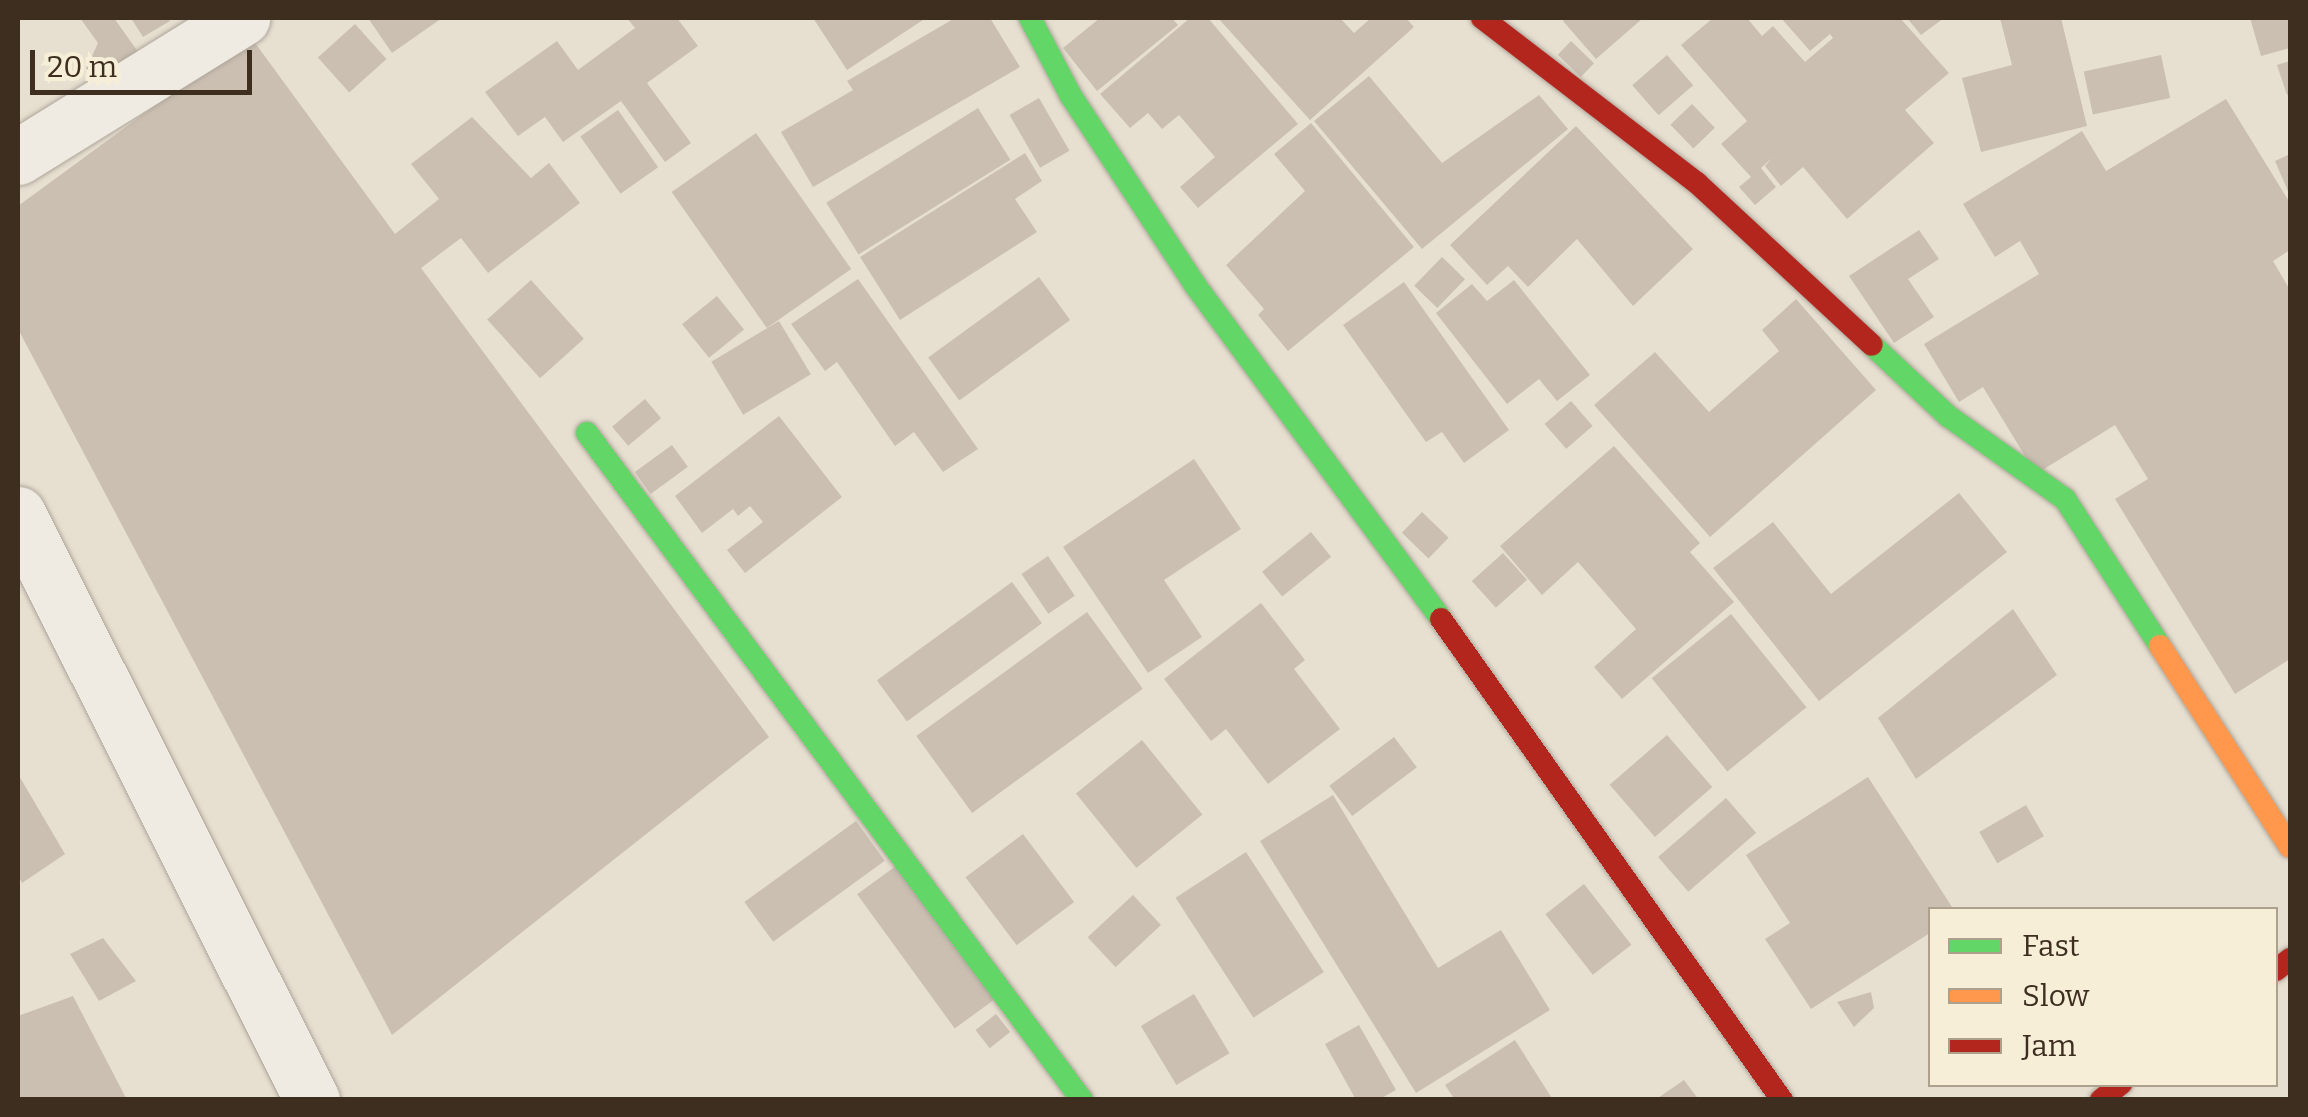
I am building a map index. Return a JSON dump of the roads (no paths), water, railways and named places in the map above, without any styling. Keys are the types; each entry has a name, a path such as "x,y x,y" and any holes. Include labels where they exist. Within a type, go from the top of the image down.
{"street":[{"path":"18,158 242,18"},
{"path":"1030,18 1071,96 1195,286 1320,448 1782,1100"},
{"path":"1482,18 1697,183 1948,416 2065,499 2290,847"},
{"path":"587,432 1082,1100"},
{"path":"18,514 312,1100"}]}
